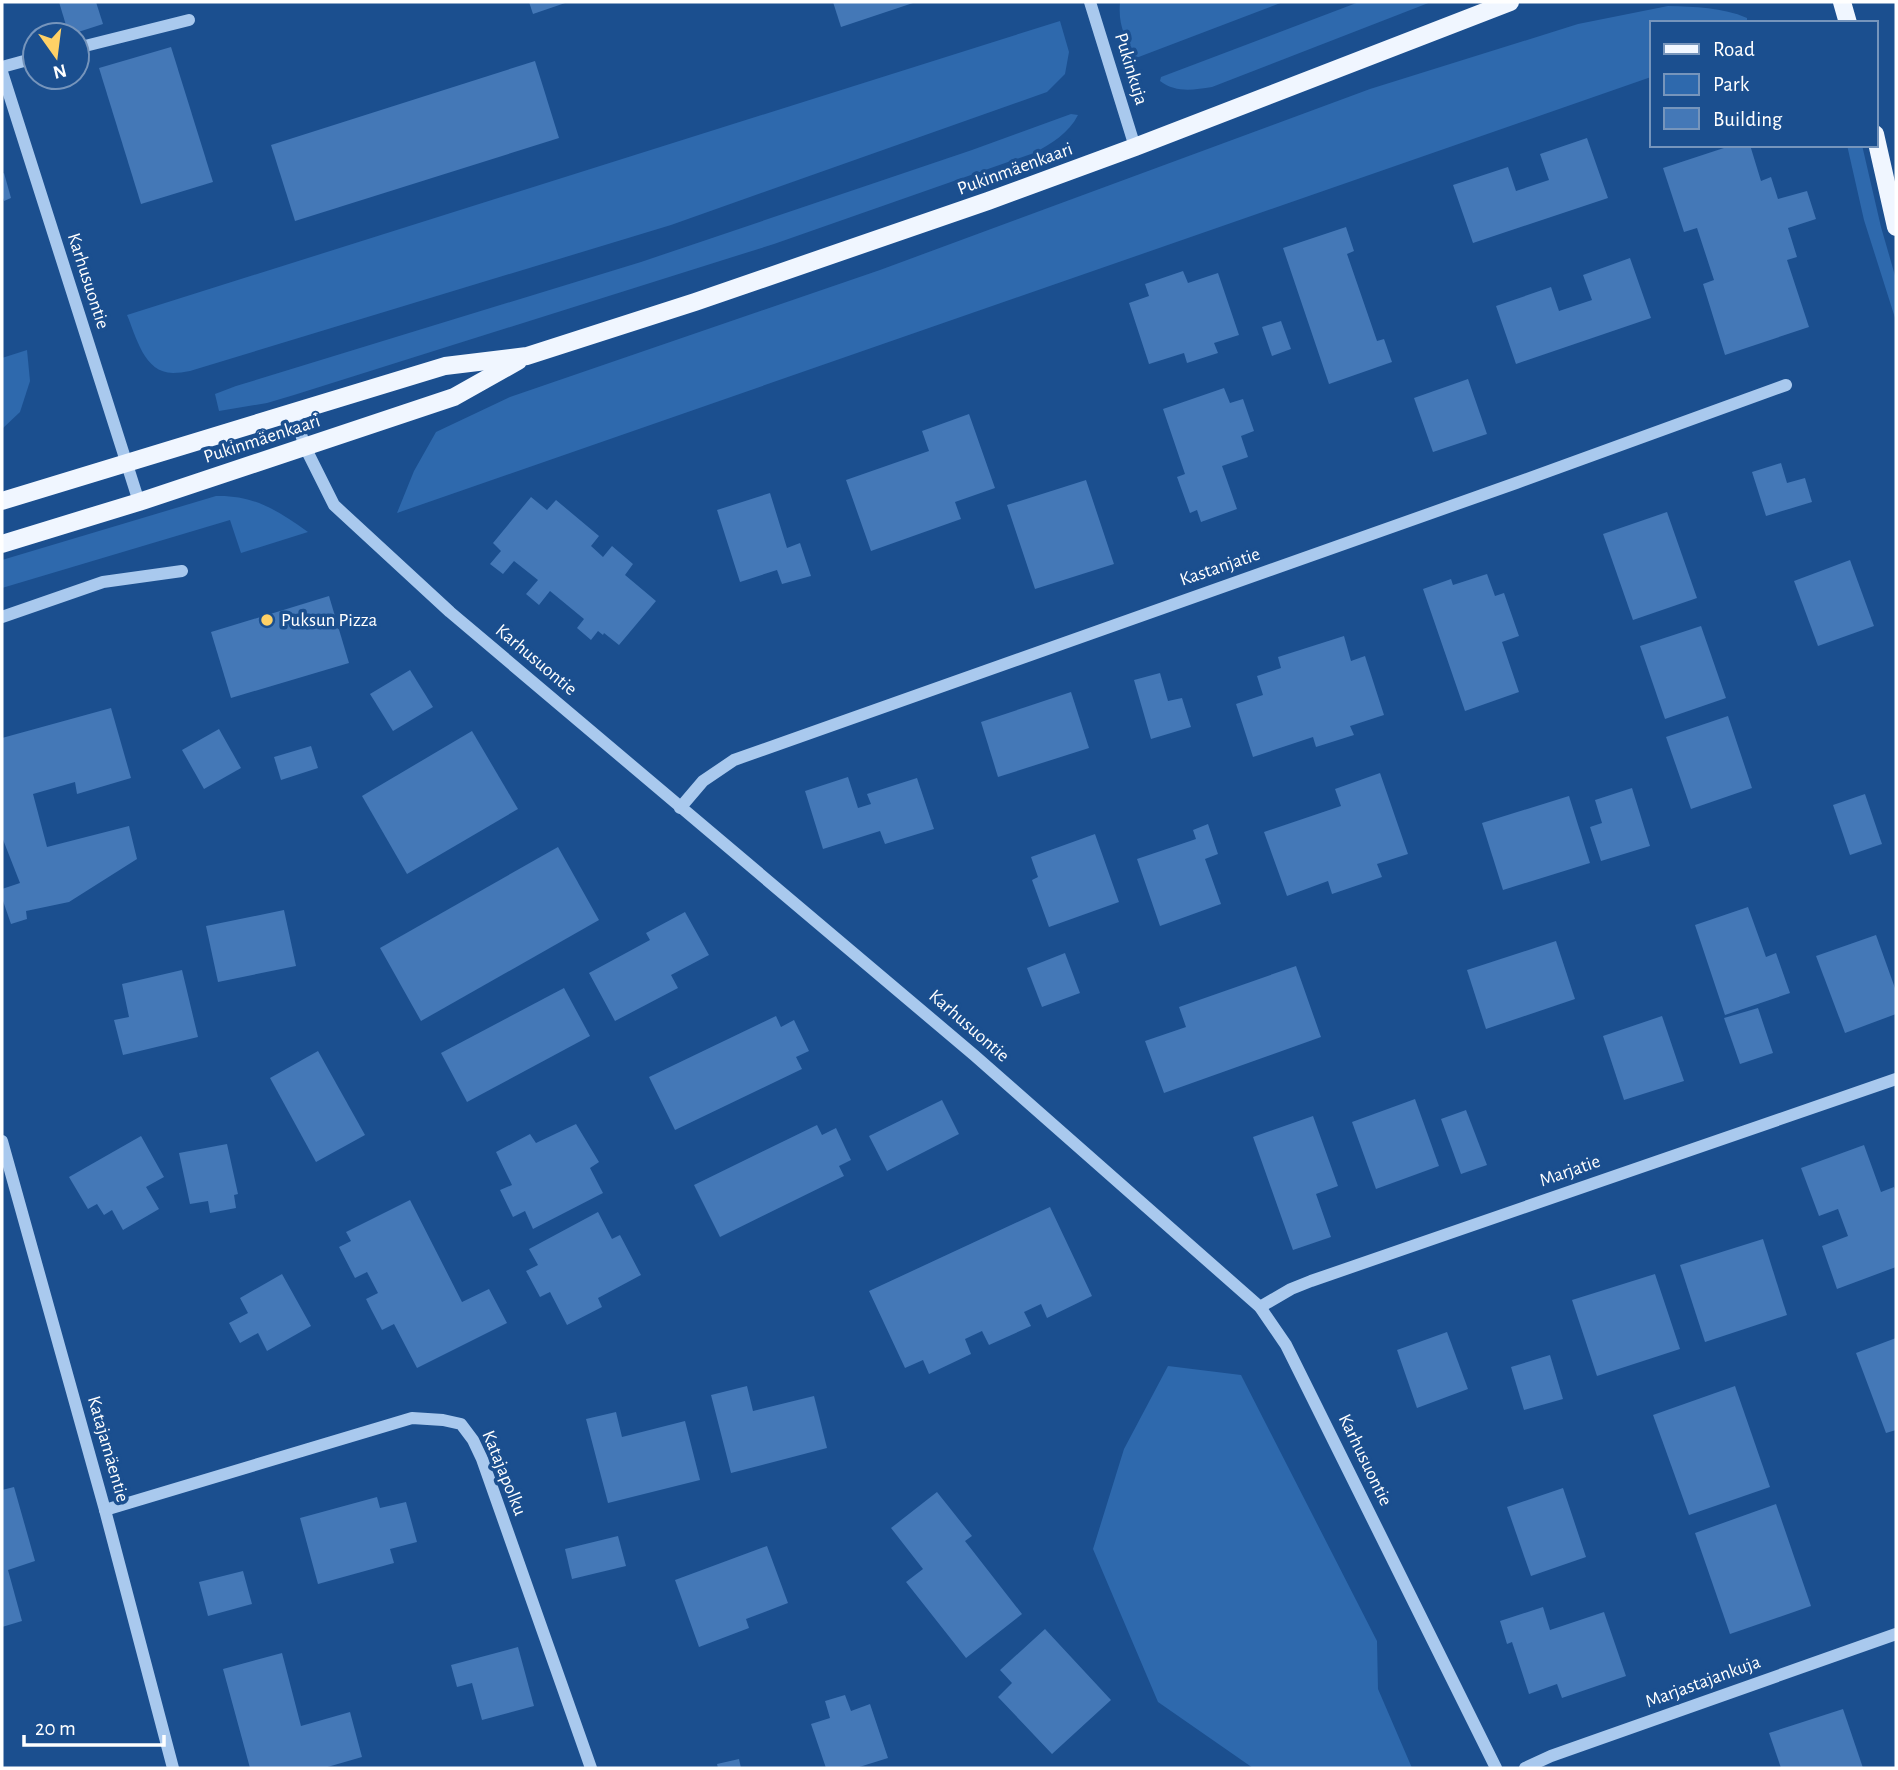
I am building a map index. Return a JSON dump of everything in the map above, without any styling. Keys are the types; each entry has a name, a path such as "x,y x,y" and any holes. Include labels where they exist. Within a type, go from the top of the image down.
{"main road":[{"name":"Pukinmäenkaari","path":"2,501 445,366 527,356 796,268 1135,147 1510,2"},
{"path":"1842,2 1847,21"},
{"path":"1877,143 1896,227"},
{"name":"Pukinmäenkaari","path":"2,544 139,502 454,397 527,356"}],"street":[{"name":"Pukinkuja","path":"1090,2 1135,147"},
{"path":"91,44 188,20"},
{"path":"2,66 21,61"},
{"name":"Karhusuontie","path":"2,72 139,502"},
{"name":"Kastanjatie","path":"680,808 703,780 734,760 1786,385"},
{"name":"Karhusuontie","path":"294,412 305,447 334,505 450,612 974,1055 1260,1307 1286,1345 1496,1768"},
{"path":"2,617 103,582 182,571"},
{"name":"Marjatie","path":"1260,1307 1311,1281 1896,1079"},
{"name":"Katajamäentie","path":"2,1141 105,1510 173,1768"},
{"name":"Katajapolku","path":"105,1510 412,1419 443,1420 461,1424 482,1459 591,1768"},
{"name":"Marjastajankuja","path":"1525,1768 1563,1752 1896,1634"}],"green space":[{"path":"1120,2 1283,2 1136,58 1121,25"},
{"path":"1359,2 1431,2 1212,87 1178,89 1160,81 1161,77"},
{"path":"1668,6 1708,8 1747,18 1747,21 1650,21 1650,77 397,513 414,471 436,432 510,397 880,270 1370,89 1578,24"},
{"path":"1060,21 1069,52 1065,74 1047,92 671,225 188,371 173,373 155,367 142,352 127,315"},
{"path":"1071,114 1078,115 1065,133 1034,153 774,244 294,395 267,403 219,411 215,394 236,386 641,262"},
{"path":"1847,147 1862,147 1896,279 1896,321 1864,220"},
{"path":"27,350 30,381 20,412 2,429 2,358"},
{"path":"216,496 242,498 265,505 308,532 241,553 230,520 2,588 2,560"},
{"path":"1168,1366 1241,1375 1377,1641 1378,1689 1412,1768 1253,1768 1158,1702 1093,1549 1124,1449"}],"building":[{"path":"59,2 96,2 103,24 91,28 91,21 65,21"},
{"path":"529,2 568,2 533,14"},
{"path":"833,2 916,2 841,27"},
{"path":"171,47 213,182 141,204 99,68"},
{"path":"535,61 559,138 295,221 271,145"},
{"path":"1587,138 1608,198 1473,243 1453,185 1508,167 1516,191 1549,180 1540,154"},
{"path":"1727,147 1751,147 1761,181 1771,177 1778,199 1807,191 1816,219 1788,228 1797,257 1787,260 1809,327 1725,355 1703,284 1714,280 1697,228 1684,232 1663,168"},
{"path":"4,173 11,198 4,201 2,174"},
{"path":"1346,227 1354,251 1347,254 1377,341 1384,339 1392,362 1329,384 1283,248"},
{"path":"1630,258 1651,318 1516,364 1496,306 1551,287 1559,311 1592,300 1583,275"},
{"path":"1183,271 1188,283 1218,273 1239,335 1214,343 1218,353 1187,363 1184,353 1149,364 1129,303 1149,296 1145,284"},
{"path":"1281,321 1291,349 1272,356 1262,327"},
{"path":"1468,379 1487,434 1433,452 1414,398"},
{"path":"1224,388 1230,403 1243,399 1254,431 1241,436 1248,457 1222,466 1237,509 1201,522 1197,510 1190,513 1177,477 1185,474 1163,409"},
{"path":"969,414 995,488 955,502 961,519 871,551 846,480 929,451 922,431"},
{"path":"1781,463 1787,483 1805,478 1812,502 1766,516 1752,472"},
{"path":"1086,480 1114,564 1035,589 1007,505"},
{"path":"770,493 787,548 800,543 811,576 782,584 777,570 740,582 717,510"},
{"path":"531,497 547,510 556,500 599,536 591,546 603,557 612,546 633,564 625,575 656,601 619,645 598,631 591,640 577,628 584,619 550,591 539,605 526,594 538,580 514,561 503,574 490,564 501,551 493,543"},
{"path":"1667,512 1697,598 1633,620 1603,534"},
{"path":"1850,560 1874,626 1818,646 1794,581"},
{"path":"1487,574 1495,596 1504,593 1519,636 1502,642 1519,692 1465,711 1423,589 1451,579 1453,585"},
{"path":"329,596 349,663 231,698 211,632"},
{"path":"1701,626 1726,698 1665,719 1640,646"},
{"path":"1344,636 1351,661 1365,656 1384,715 1350,726 1354,735 1316,747 1313,737 1253,757 1236,704 1263,695 1257,676 1281,668 1278,657"},
{"path":"410,670 433,707 393,731 370,694"},
{"path":"1160,673 1168,701 1182,698 1191,727 1151,739 1134,680"},
{"path":"1071,692 1089,748 998,777 981,722"},
{"path":"111,708 131,778 77,794 75,782 33,794 47,847 129,826 137,859 69,902 26,911 27,919 11,924 2,898 2,889 20,883 2,837 2,738"},
{"path":"1728,716 1752,788 1691,809 1666,737"},
{"path":"219,729 241,768 204,789 182,750"},
{"path":"472,731 518,809 407,874 362,796"},
{"path":"311,746 318,768 281,780 274,757"},
{"path":"1380,773 1408,854 1377,864 1382,877 1332,894 1328,881 1287,896 1264,832 1341,806 1335,789"},
{"path":"848,777 858,808 871,804 867,794 917,778 934,829 885,844 880,831 823,849 805,791"},
{"path":"1632,788 1650,846 1601,861 1590,827 1602,823 1595,800"},
{"path":"1865,794 1882,844 1850,855 1833,805"},
{"path":"1569,796 1590,863 1503,890 1482,823"},
{"path":"1208,824 1218,854 1205,859 1221,904 1160,926 1137,859 1196,839 1193,830"},
{"path":"1095,834 1119,902 1049,927 1032,880 1038,877 1031,857"},
{"path":"558,847 599,920 421,1021 380,948"},
{"path":"1748,907 1766,957 1776,953 1790,993 1725,1015 1695,925"},
{"path":"284,910 296,966 218,982 206,926"},
{"path":"685,912 709,955 671,975 678,988 615,1021 589,973 650,940 646,933"},
{"path":"1876,935 1896,991 1896,1014 1845,1033 1816,956"},
{"path":"1556,941 1575,999 1486,1029 1467,970"},
{"path":"1065,953 1080,993 1042,1007 1027,968"},
{"path":"1296,966 1321,1037 1164,1093 1145,1041 1186,1027 1179,1007"},
{"path":"182,970 198,1037 123,1055 114,1020 129,1017 122,984"},
{"path":"564,988 590,1036 467,1102 441,1053"},
{"path":"1758,1008 1773,1053 1740,1064 1724,1018"},
{"path":"776,1016 781,1027 794,1020 809,1051 796,1057 802,1069 675,1130 649,1077"},
{"path":"1662,1016 1684,1081 1624,1100 1603,1036"},
{"path":"318,1051 365,1135 316,1162 270,1078"},
{"path":"1415,1099 1439,1166 1376,1189 1352,1122"},
{"path":"942,1100 959,1134 887,1171 869,1136"},
{"path":"1466,1110 1487,1165 1461,1174 1441,1119"},
{"path":"1313,1116 1338,1186 1316,1194 1331,1237 1293,1250 1253,1137"},
{"path":"576,1124 599,1162 590,1168 603,1193 533,1229 525,1211 513,1217 500,1190 512,1185 496,1152 530,1134 536,1143"},
{"path":"817,1125 822,1135 836,1128 851,1160 839,1166 844,1176 720,1237 694,1185"},
{"path":"141,1136 164,1177 146,1187 159,1209 123,1230 112,1210 104,1215 97,1204 88,1209 69,1177"},
{"path":"227,1144 238,1194 234,1195 236,1208 210,1213 208,1201 190,1204 179,1153"},
{"path":"1864,1145 1881,1192 1894,1187 1896,1193 1896,1267 1837,1289 1822,1246 1848,1236 1838,1209 1819,1216 1801,1168"},
{"path":"410,1200 462,1302 489,1289 507,1323 417,1368 394,1324 382,1330 372,1311 366,1299 378,1293 367,1272 355,1278 339,1247 351,1241 346,1232"},
{"path":"1050,1207 1092,1296 1047,1318 1041,1304 1024,1312 1031,1326 989,1345 982,1331 965,1339 971,1354 929,1374 923,1360 905,1368 869,1291"},
{"path":"598,1212 612,1239 620,1235 641,1275 598,1298 602,1307 567,1325 550,1292 540,1297 526,1271 538,1265 529,1249"},
{"path":"1763,1239 1787,1315 1705,1342 1680,1265"},
{"path":"282,1274 311,1326 267,1351 258,1333 240,1343 229,1323 248,1313 240,1298"},
{"path":"1655,1274 1680,1349 1597,1376 1572,1300"},
{"path":"1447,1332 1468,1389 1417,1408 1397,1350"},
{"path":"1896,1338 1896,1430 1886,1433 1856,1353"},
{"path":"1550,1355 1563,1399 1524,1410 1511,1367"},
{"path":"747,1386 753,1411 814,1396 827,1448 731,1473 711,1395"},
{"path":"1735,1386 1770,1487 1689,1515 1653,1415"},
{"path":"616,1412 622,1437 685,1421 700,1480 608,1503 586,1419"},
{"path":"14,1487 35,1561 8,1570 22,1621 2,1627 2,1490"},
{"path":"1563,1488 1586,1557 1531,1576 1507,1507"},
{"path":"937,1492 972,1536 965,1541 1022,1614 966,1658 906,1582 923,1569 891,1528"},
{"path":"377,1497 380,1508 406,1502 417,1542 390,1549 394,1563 318,1584 300,1518"},
{"path":"1776,1504 1811,1606 1730,1634 1695,1533"},
{"path":"618,1536 626,1566 572,1579 565,1549"},
{"path":"767,1546 788,1603 746,1619 749,1628 699,1647 675,1580"},
{"path":"243,1571 252,1604 208,1616 199,1582"},
{"path":"1543,1607 1550,1630 1604,1612 1626,1676 1562,1698 1557,1684 1529,1694 1512,1642 1507,1644 1500,1621"},
{"path":"1045,1629 1111,1700 1052,1754 998,1697 1012,1683 1000,1670"},
{"path":"518,1647 534,1706 482,1720 472,1683 457,1687 451,1665"},
{"path":"282,1653 301,1726 350,1712 362,1757 324,1768 250,1768 223,1669"},
{"path":"845,1695 851,1711 870,1704 888,1758 856,1768 826,1768 811,1724 830,1718 825,1701"},
{"path":"1843,1709 1863,1768 1781,1768 1769,1733"},
{"path":"739,1759 741,1768 718,1768 717,1764"}],"place":[{"name":"Puksun Pizza","path":"267,620"}]}
